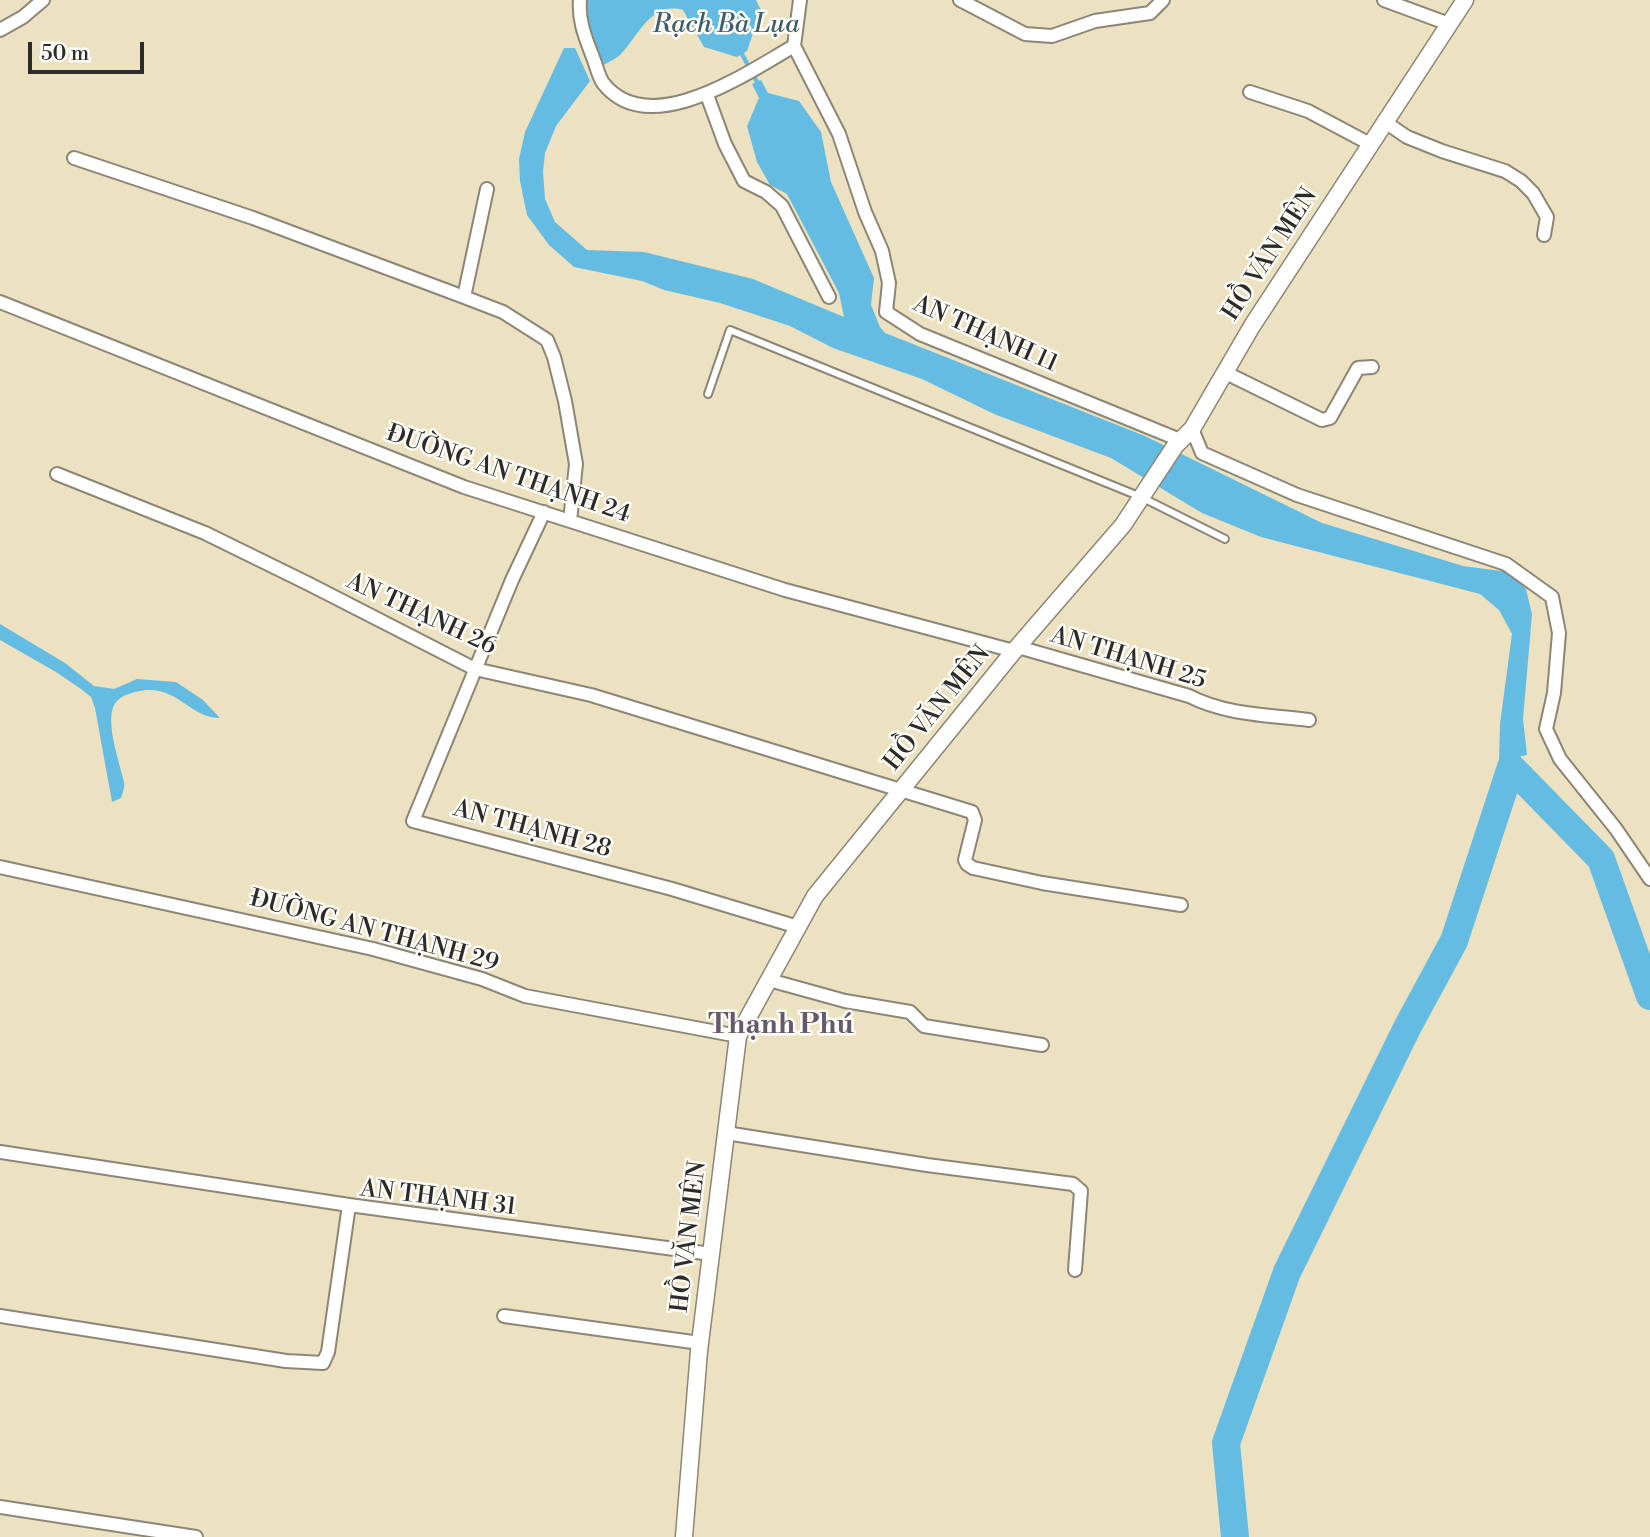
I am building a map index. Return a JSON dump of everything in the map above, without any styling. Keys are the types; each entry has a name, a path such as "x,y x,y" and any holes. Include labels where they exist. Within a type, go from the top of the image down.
{"street":[{"path":"0,30 23,17 43,0"},
{"path":"580,0 579,16 602,82 630,102 650,106 683,102 707,95 794,46 800,0"},
{"path":"960,0 1025,34 1052,36 1096,21 1150,13 1163,0"},
{"path":"1384,0 1449,24"},
{"name":"HỒ VĂN MÊN","path":"684,1537 700,1343 738,1036 815,896 1016,649 1123,525 1465,0"},
{"name":"AN THẠNH 11","path":"794,46 839,134 881,251 889,283 886,312 920,334 1182,438"},
{"path":"1250,92 1308,111 1370,144"},
{"path":"707,95 725,144 744,181 765,192 782,206 829,297"},
{"path":"1385,122 1407,137 1504,171 1521,181 1534,193 1547,217 1544,235"},
{"path":"74,158 253,218 503,312 547,340 565,401 576,464 570,521"},
{"path":"464,297 487,189"},
{"name":"ĐƯỜNG AN THẠNH 24","path":"0,302 464,487 785,590 1016,649"},
{"path":"1224,372 1317,420 1322,420 1330,418 1358,368 1372,367"},
{"path":"1182,438 1202,453 1297,495 1506,564 1552,597 1559,633 1554,693 1546,729 1560,759 1616,829 1650,879"},
{"name":"AN THẠNH 26","path":"57,474 205,533 475,669 591,695 972,813 975,820 965,860 973,868 1042,883 1181,905"},
{"path":"475,669 512,580 544,513"},
{"name":"AN THẠNH 25","path":"1016,649 1189,696 1226,710 1309,720"},
{"name":"AN THẠNH 28","path":"475,669 412,821 672,889 798,927"},
{"name":"ĐƯỜNG AN THẠNH 29","path":"0,867 373,949 482,979 525,996 738,1036"},
{"path":"769,980 845,1001 909,1012 924,1026 1042,1045"},
{"path":"726,1133 928,1165 1073,1184 1081,1191 1075,1269"},
{"path":"0,1152 349,1205"},
{"name":"AN THẠNH 31","path":"0,1316 286,1361 323,1363 328,1352 349,1205 711,1254"},
{"path":"504,1316 700,1343"},
{"path":"0,1507 196,1537"}],"lane":[{"path":"708,394 730,330 1145,493 1225,540"}],"water":[{"name":"Rạch Bà Lụa","path":"584,0 756,0 761,10 747,51 737,57 704,47 683,10 672,9 662,10 654,15 621,54 602,66 589,37"},
{"path":"564,48 575,48 590,81 556,126 545,153 545,199 555,222 587,250 644,252 753,279 844,317 839,293 787,194 770,185 757,162 747,126 759,98 752,84 761,80 768,93 799,101 821,132 831,182 874,278 871,305 885,333 1145,436 1322,523 1463,566 1509,572 1526,589 1532,614 1523,719 1527,755 1499,761 1500,724 1512,634 1499,610 1480,594 1261,537 1202,513 1111,458 994,414 922,379 833,348 790,326 720,303 664,290 642,281 574,267 549,245 527,215 520,181 519,159 525,132"},
{"path":"0,624 65,663 94,686 114,689 137,679 176,682 203,700 220,718 199,712 161,691 135,692 120,698 112,709 111,719 124,786 121,798 112,802 91,697 56,672 0,640"}],"waterway":[{"path":"742,54 757,82"},
{"path":"1235,1537 1226,1443 1287,1272 1408,1026 1454,941 1511,767 1601,859 1650,996"}],"district":[{"name":"Thạnh Phú","path":"781,1026"}]}
